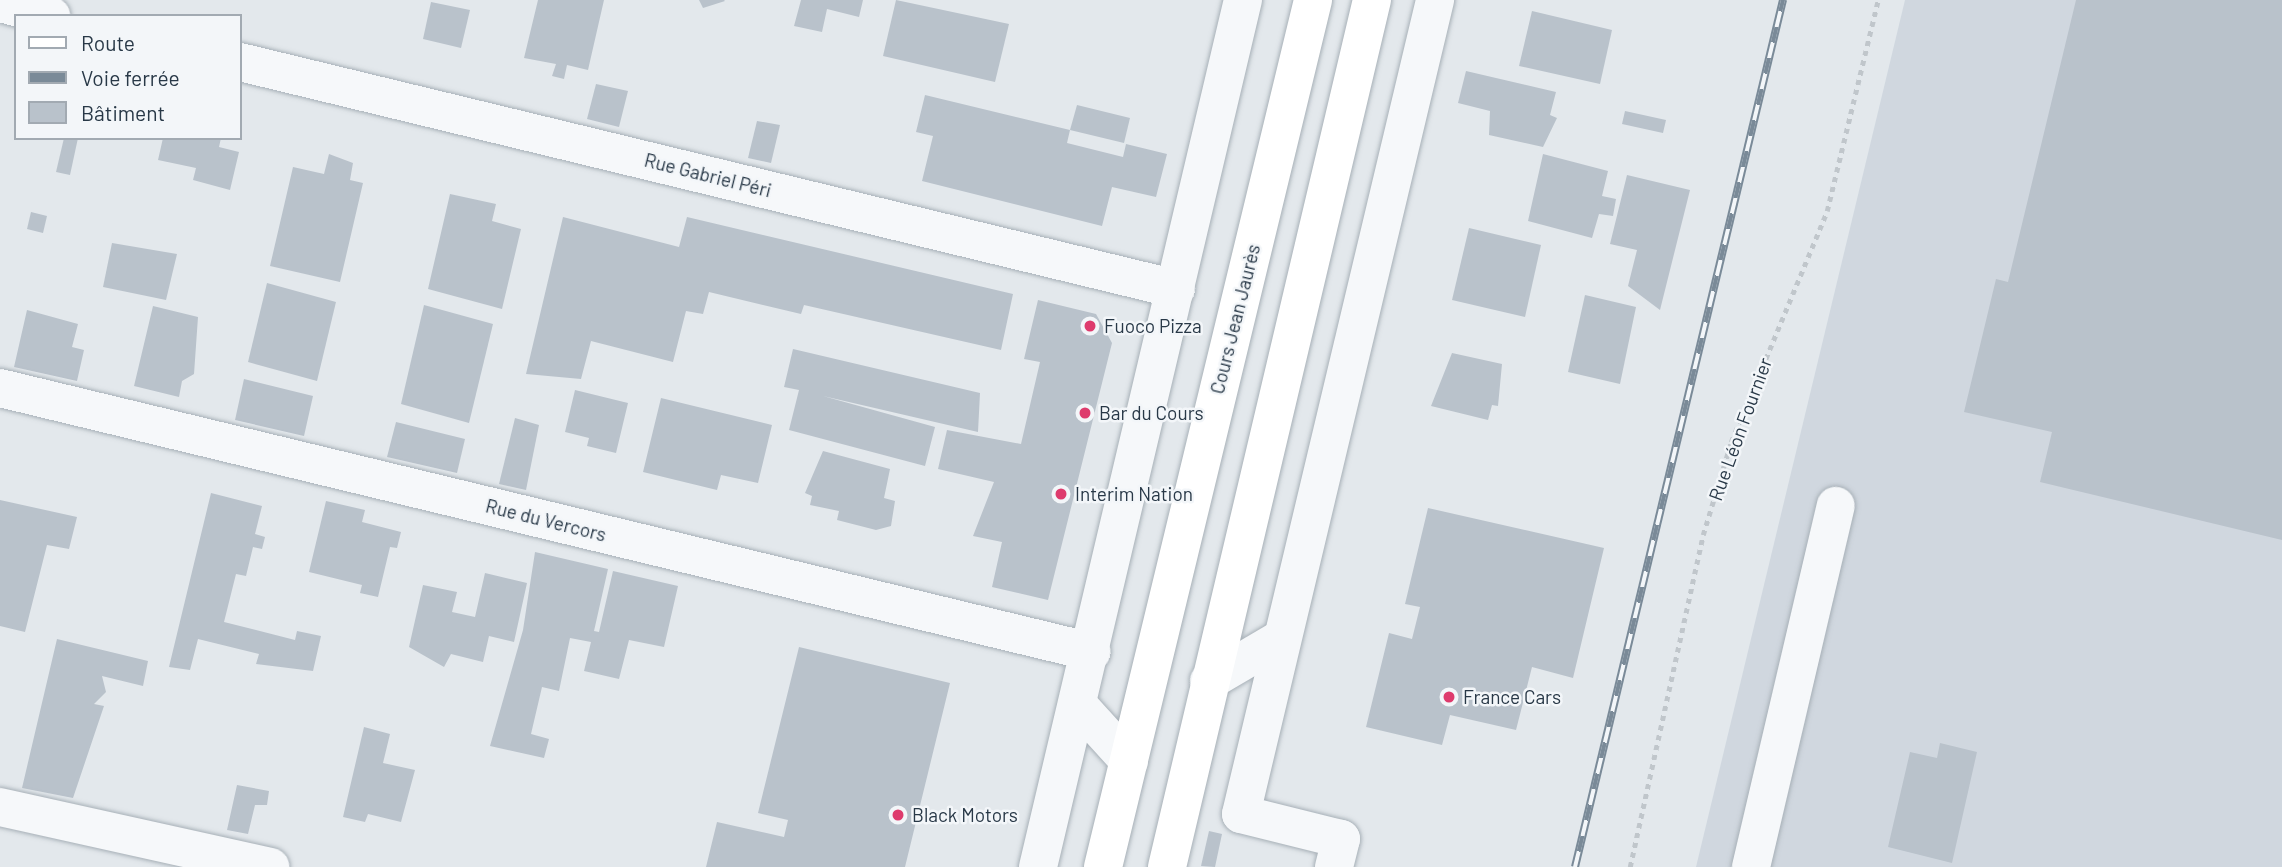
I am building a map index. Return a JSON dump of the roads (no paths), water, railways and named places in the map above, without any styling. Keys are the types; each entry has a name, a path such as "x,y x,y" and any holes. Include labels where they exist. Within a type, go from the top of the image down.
{"main road":[{"name":"Cours Jean Jaurès","path":"1103,867 1313,0"},
{"path":"1167,867 1209,681 1373,0"}],"street":[{"path":"1038,867 1080,708 1243,0"},
{"path":"1334,867 1341,839 1241,814 1279,640 1435,0"},
{"path":"0,4 42,14"},
{"name":"Rue Gabriel Péri","path":"242,62 1176,289"},
{"name":"Rue du Vercors","path":"0,388 1092,652"},
{"path":"1751,867 1836,506"},
{"path":"1209,681 1279,640"},
{"path":"1080,708 1129,761"},
{"path":"0,807 270,867"}],"railway":[{"path":"1575,867 1783,0"}],"place":[{"name":"Fuoco Pizza","path":"1090,326"},
{"name":"Bar du Cours","path":"1085,413"},
{"name":"Interim Nation","path":"1061,494"},
{"name":"France Cars","path":"1449,697"},
{"name":"Black Motors","path":"898,815"}]}
